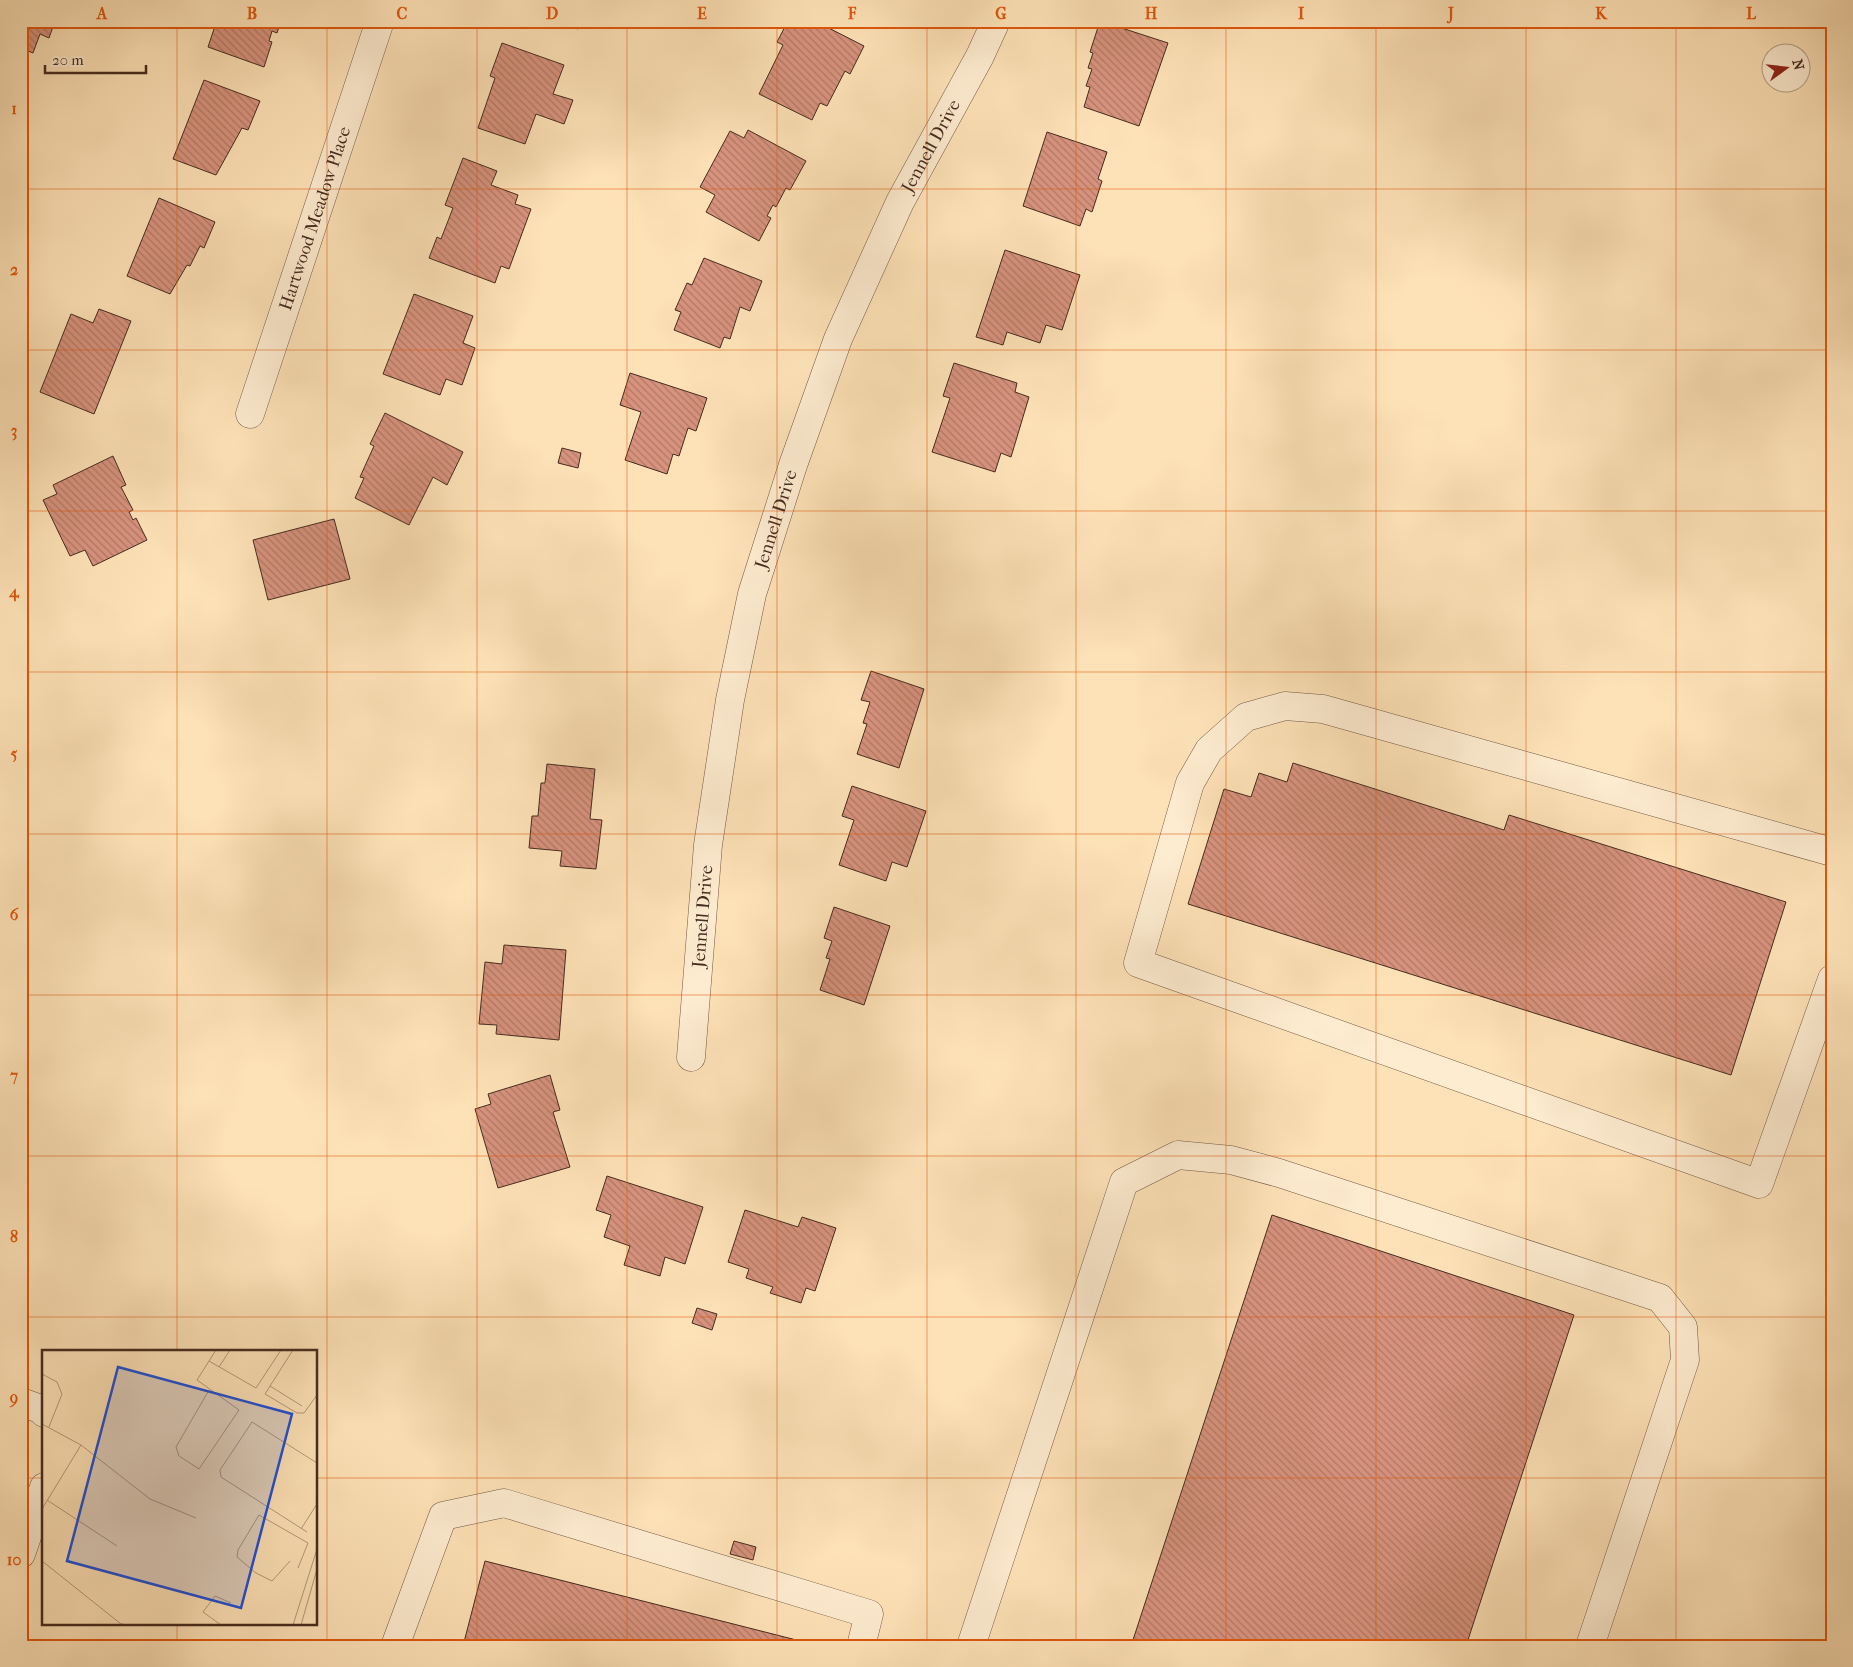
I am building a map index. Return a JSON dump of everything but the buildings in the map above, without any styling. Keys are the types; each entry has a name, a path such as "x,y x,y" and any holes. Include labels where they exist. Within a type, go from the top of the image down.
{"street":[{"name":"Hartwood Meadow Place","path":"250,414 380,21"},
{"name":"Jennell Drive","path":"691,1057 708,844 730,700 752,594 793,465 838,339 900,202 980,56 996,21"},
{"path":"1832,852 1323,709 1285,706 1246,717 1209,750 1190,783 1138,963 1759,1184 1832,980"},
{"path":"971,1646 1124,1182 1178,1154 1231,1160 1279,1173 1660,1298 1683,1327 1685,1360 1590,1646"},
{"path":"21,1402 42,1410"},
{"path":"21,1554 42,1493"},
{"path":"395,1646 443,1516 504,1503 869,1614 861,1646"}]}
